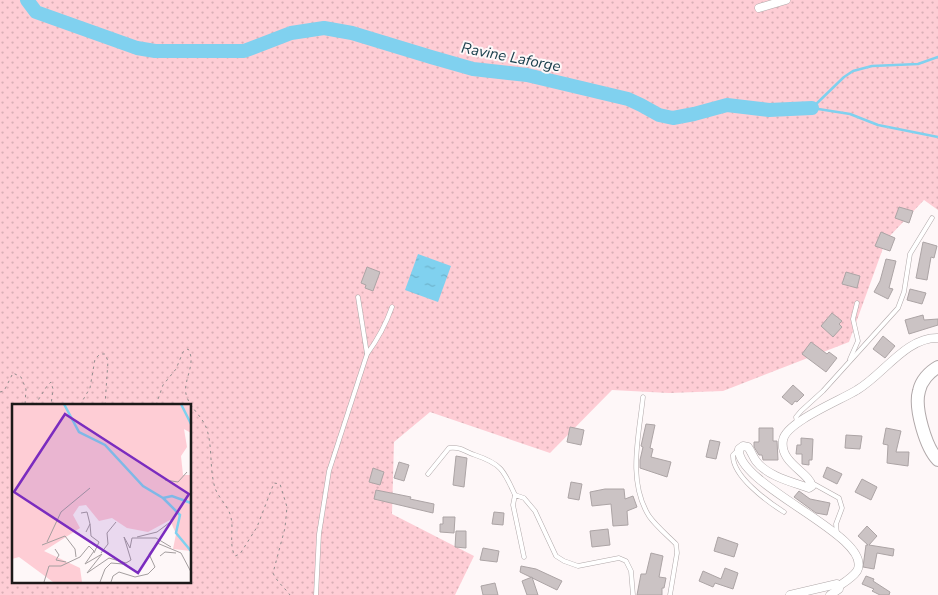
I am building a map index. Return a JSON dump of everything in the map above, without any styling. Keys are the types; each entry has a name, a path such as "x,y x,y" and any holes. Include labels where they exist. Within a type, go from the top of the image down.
{"main road":[{"path":"938,367 924,379 918,392 918,407 926,442 932,454 938,460"}],"street":[{"path":"759,8 786,0"},
{"path":"830,595 839,590 839,586 857,570 858,562 855,552 837,536 749,469 738,454 739,449 743,446 748,447 756,461 762,466 791,483 809,488 812,486 811,482 794,467 784,452 783,440 786,432 797,422 867,384 911,345 925,338 938,338"},
{"path":"790,595 837,584 839,586"}],"lane":[{"path":"797,422 796,417 801,411 823,391 898,308 904,292 910,254 932,218"},
{"path":"358,297 367,354"},
{"path":"848,364 858,341 853,319 857,303"},
{"path":"316,595 320,534 330,472 367,354 387,322 392,307"},
{"path":"643,397 636,470 637,486 640,499 650,518 676,544 677,553 670,595"},
{"path":"428,474 449,448 460,447 496,463 505,474 515,495 513,505 524,557"},
{"path":"739,449 733,455 732,462 748,484 784,512"},
{"path":"811,482 839,498 842,508 836,524 837,536"},
{"path":"515,495 524,498 535,511 556,556 564,561 578,566 618,558 626,561 631,571 633,595"}],"path":[{"path":"156,404 163,385 176,369 183,352 188,349 190,361 186,392 191,404"},
{"path":"81,404 90,388 96,359 100,354 105,354 108,361 105,404"},
{"path":"0,392 4,391 13,374 21,377 26,389 24,404"},
{"path":"36,404 47,386 52,382 51,404"},
{"path":"191,404 206,426 215,489 230,515 231,548 236,556 240,554 258,527 274,483 280,484 287,506 285,528 273,573 278,583 290,595"}],"shaded area":[{"path":"0,0 938,0 938,210 924,200 886,240 849,342 723,391 669,393 612,390 550,453 430,412 394,442 392,514 474,556 455,595 0,595"}],"water":[{"path":"418,254 451,266 438,302 405,290"}],"building":[{"path":"899,207 913,211 909,223 895,218"},
{"path":"881,232 895,238 890,251 875,246"},
{"path":"923,242 937,246 934,258 931,257 927,280 916,278"},
{"path":"886,259 896,261 889,288 893,289 888,299 874,292 880,281"},
{"path":"367,267 380,272 373,291 365,288 366,285 361,283"},
{"path":"846,272 860,276 857,288 842,284"},
{"path":"910,289 926,293 922,304 907,300"},
{"path":"832,313 842,321 839,324 842,327 833,337 821,326"},
{"path":"923,315 924,320 938,319 938,325 909,334 905,320"},
{"path":"883,336 895,346 885,358 873,349"},
{"path":"811,342 827,354 829,352 837,358 826,372 802,354"},
{"path":"793,385 804,395 792,405 782,397"},
{"path":"646,424 655,425 650,448 653,449 651,457 671,462 667,477 640,468 643,447 641,446"},
{"path":"570,427 584,430 581,445 567,442"},
{"path":"759,428 773,428 773,441 777,441 778,460 763,460 762,455 759,455 754,447 754,442 759,442"},
{"path":"886,428 901,431 896,452 909,452 908,466 887,463 888,445 883,444"},
{"path":"846,435 862,436 860,449 845,448"},
{"path":"801,438 813,439 812,460 809,460 809,465 802,464 802,454 796,454 797,445 801,445"},
{"path":"710,440 720,442 716,459 706,457"},
{"path":"456,456 467,458 464,487 453,485"},
{"path":"399,462 409,465 404,481 394,478"},
{"path":"827,467 842,474 837,484 823,477"},
{"path":"373,468 384,472 380,485 369,482"},
{"path":"862,479 877,487 871,500 855,492"},
{"path":"571,482 582,484 579,500 568,498"},
{"path":"605,489 624,489 625,499 633,496 637,507 627,511 628,525 613,526 611,504 592,506 590,492"},
{"path":"376,490 434,504 433,513 374,499"},
{"path":"799,491 810,499 830,503 827,515 816,513 794,497"},
{"path":"494,512 504,513 503,525 492,524"},
{"path":"443,517 455,517 454,533 440,532 440,524 443,524"},
{"path":"867,526 877,536 869,545 894,549 893,556 877,553 874,569 863,567 866,545 868,545 858,536"},
{"path":"608,529 610,545 592,547 590,531"},
{"path":"456,531 466,531 466,548 455,547"},
{"path":"718,537 738,544 734,557 714,551"},
{"path":"483,548 499,551 497,562 480,560"},
{"path":"651,553 663,556 659,577 666,578 664,588 662,588 662,595 637,595 641,574 646,574"},
{"path":"521,566 536,569 562,581 557,590 520,572"},
{"path":"725,568 738,573 733,589 715,583 713,587 699,581 703,571 721,579"},
{"path":"866,576 874,579 873,581 890,592 889,595 880,595 872,591 874,589 862,584"},
{"path":"532,577 538,595 527,595 522,581"},
{"path":"495,583 498,595 483,595 481,586"}],"waterway":[{"name":"Ravine Laforge","path":"27,0 36,12 137,48 155,51 244,51 291,33 324,28 352,33 473,69 527,75 628,99 659,115 673,118 727,105 769,110 812,108"},
{"path":"812,108 844,77 853,71 872,66 918,64 938,57"},
{"name":"Ravine Laforge","path":"812,108 850,114 878,125 938,137"}]}
